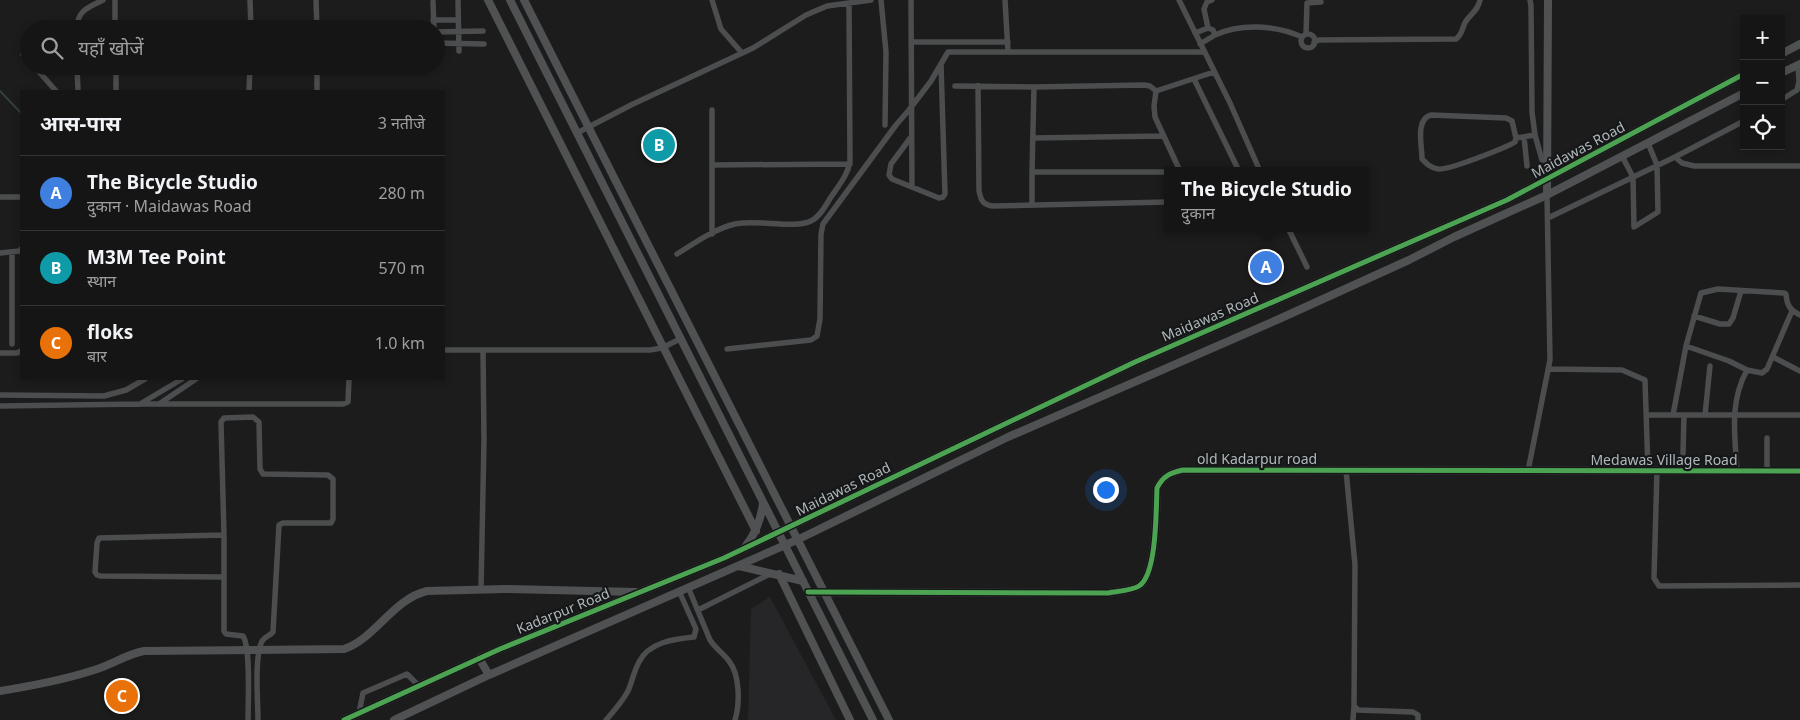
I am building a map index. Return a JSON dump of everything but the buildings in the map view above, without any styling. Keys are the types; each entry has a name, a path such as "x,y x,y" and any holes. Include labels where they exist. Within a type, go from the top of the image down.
{"street":[{"path":"77,20 79,14 84,10 103,0"},
{"path":"115,0 115,20"},
{"path":"250,0 251,20"},
{"path":"316,0 317,20"},
{"path":"458,0 459,51"},
{"path":"488,0 756,531"},
{"path":"510,0 873,720"},
{"path":"524,0 890,720"},
{"path":"712,0 721,29 742,53"},
{"path":"577,133 753,48 806,15 827,6 871,0"},
{"path":"881,0 886,52 885,125"},
{"path":"911,0 912,187"},
{"path":"1005,0 1008,52"},
{"path":"1178,0 1230,103 1258,167"},
{"path":"1208,28 1204,9 1207,2 1212,0"},
{"path":"1321,2 1307,3 1304,35 1301,43 1304,46 1311,47 1314,42 1319,40 1456,39 1460,36 1468,18 1478,8 1480,0"},
{"path":"1530,0 1532,112 1535,135 1542,160"},
{"path":"1528,471 1550,360 1547,195 1548,0"},
{"path":"433,2 433,20 458,20"},
{"path":"677,254 733,224 744,222 802,223 812,221 819,215 845,177 850,164 848,3"},
{"path":"1195,33 1208,28 1213,30 1215,35"},
{"path":"1200,44 1223,31 1238,28 1271,28 1312,36 1314,42"},
{"path":"445,32 483,31"},
{"path":"911,42 1008,42"},
{"path":"445,43 484,44"},
{"path":"1785,52 1800,44"},
{"path":"727,349 811,340 817,336 820,319 821,234 823,224 931,81 948,52 1204,52"},
{"path":"911,137 890,164 889,171 892,179 939,198 943,197 945,194 941,62"},
{"path":"1785,71 1799,64 1797,90 1785,98"},
{"path":"1156,91 1214,72"},
{"path":"42,75 55,90"},
{"path":"78,75 78,90"},
{"path":"116,75 116,90"},
{"path":"250,75 250,90"},
{"path":"317,75 317,90"},
{"name":"Maidawas Road","path":"791,526 1135,362 1508,200 1740,76"},
{"path":"1194,79 1237,167"},
{"path":"955,86 1144,85 1150,86 1156,91"},
{"path":"978,86 981,200 986,205 1164,202"},
{"path":"1032,204 1034,87"},
{"path":"1156,91 1155,116 1178,167"},
{"name":"Maidawas Road","path":"799,539 1008,437 1279,319 1547,195 1740,95"},
{"path":"712,110 712,234"},
{"path":"1516,138 1512,121 1506,118 1431,114 1421,123 1422,159 1430,166 1444,169 1505,147 1516,138 1535,135"},
{"path":"1548,218 1658,166 1740,123"},
{"path":"1033,138 1163,136"},
{"path":"1524,137 1527,166"},
{"path":"1622,156 1633,178 1634,227 1658,212 1658,166 1648,143"},
{"path":"1675,157 1682,163 1694,166 1800,166"},
{"path":"712,166 850,164"},
{"path":"1032,172 1164,172"},
{"path":"0,197 20,197"},
{"path":"1290,232 1307,267"},
{"path":"0,253 20,251"},
{"path":"12,253 12,344"},
{"path":"1673,415 1686,346 1701,293 1718,289 1784,293 1786,294 1788,306 1792,311 1800,315"},
{"path":"1694,316 1720,324 1729,324 1733,318 1741,291"},
{"path":"1686,346 1729,361 1747,370 1762,373 1767,369 1773,357 1792,311"},
{"path":"445,350 642,350 662,348 680,339"},
{"path":"481,589 484,440 483,350"},
{"path":"0,353 20,352"},
{"path":"1773,357 1800,371"},
{"path":"1705,415 1710,366"},
{"path":"1548,369 1622,370 1645,380 1648,470"},
{"path":"1738,471 1734,415 1740,383 1747,370"},
{"path":"0,395 104,396 126,390 143,380"},
{"path":"140,404 180,380"},
{"path":"159,404 193,380"},
{"path":"0,406 343,404 348,402 349,380"},
{"path":"1647,415 1800,415"},
{"path":"1683,453 1684,415"},
{"path":"248,720 247,651 243,636 224,633 221,422 224,418 253,416 258,419 260,469 262,474 328,475 332,477 333,518 331,523 283,523 279,525 273,633 263,640 258,651 258,720"},
{"path":"1767,438 1767,471"},
{"name":"old Kadarpur road","path":"808,592 1108,593 1139,587 1148,577 1152,563 1158,488 1161,480 1170,473 1182,470 1528,471"},
{"path":"1346,470 1355,565 1353,720"},
{"path":"1657,470 1654,578 1659,586 1800,586"},
{"name":"Medawas Village Road","path":"1528,471 1800,471"},
{"path":"744,548 756,531 763,502"},
{"name":"Kadarpur Road","path":"344,720 480,658 744,548 791,526"},
{"path":"224,535 99,538 97,542 95,572 97,576 224,577"},
{"name":"Kadarpur Road","path":"394,720 489,675 799,539"},
{"path":"738,566 803,580"},
{"path":"697,608 775,573"},
{"path":"775,573 850,720"},
{"path":"688,587 713,645 730,661 735,672 738,706 735,720"},
{"path":"0,691 44,683 94,670 131,654 144,651 258,651 344,648 356,642 406,600 419,593 438,590 640,592"},
{"path":"606,720 624,699 638,663 646,653 660,643 669,640 694,637 696,629 678,591"},
{"path":"480,658 489,675"},
{"path":"359,713 363,693 407,674 419,686"},
{"path":"248,694 258,694"},
{"path":"1354,706 1358,710 1413,712 1418,715 1418,720"}],"shaded area":[{"path":"770,597 836,720 748,720 751,609"}],"waterway":[{"path":"0,91 20,112"}],"cycle path":[{"path":"344,720 500,649 724,558 1135,362 1507,200 1740,76"},
{"path":"808,592 1108,593 1132,589 1139,586 1145,580 1149,569 1156,526 1157,488 1167,476 1183,470 1800,471"}],"place":[{"name":"M3M Tee Point","path":"659,145"},
{"name":"The Bicycle Studio","path":"1266,267"},
{"name":"floks","path":"122,696"}]}
